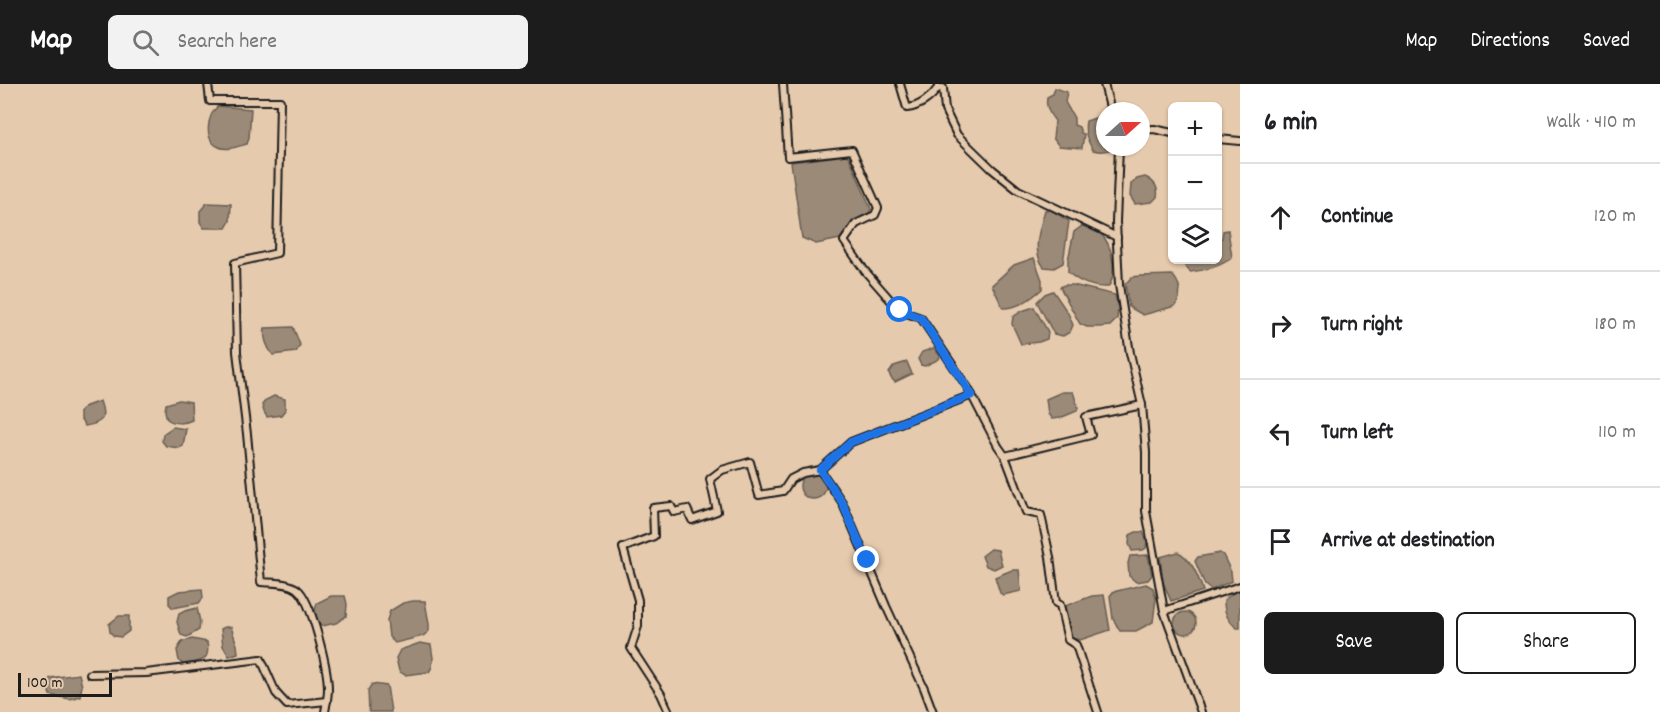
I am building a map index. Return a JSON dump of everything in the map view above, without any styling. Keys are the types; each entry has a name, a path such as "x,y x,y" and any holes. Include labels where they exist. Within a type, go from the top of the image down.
{"street":[{"path":"208,84 210,101 280,101 277,253 235,262 237,352 261,582 292,585 300,590 315,624 327,671 325,712"},
{"path":"783,84 788,157 852,150 878,208 875,215 856,224 844,241 865,271 900,310 921,318 972,395 1005,456 1026,512 1041,515 1050,557 1056,603 1060,605 1068,640 1076,645 1098,712"},
{"path":"900,84 907,108 915,108 938,88 943,88 945,110 957,135 992,169 1018,190 1117,237"},
{"path":"1104,84 1109,102"},
{"path":"1150,129 1168,132"},
{"path":"1222,139 1240,141"},
{"path":"1119,156 1117,237 1119,285 1130,353 1142,405 1146,452 1146,511 1164,611 1201,712"},
{"path":"669,712 661,694 631,648 638,626 638,600 623,548 654,536 653,508 671,506 674,512 687,509 692,520 717,511 710,479 722,470 750,462 759,495 783,491 791,479 804,473 820,470 851,442 972,395"},
{"path":"1005,456 1091,435 1086,417 1142,405"},
{"path":"820,470 842,502 933,712"},
{"path":"1164,611 1240,586"},
{"path":"90,674 146,673 261,659 276,693 287,705 327,701"}],"shaded area":[{"path":"1055,88 1067,92 1065,102 1074,118 1074,125 1079,127 1081,133 1084,134 1082,148 1059,146 1053,138 1055,121 1048,110 1047,97 1053,94"},
{"path":"218,106 251,109 247,144 226,148 214,144 208,128 211,116"},
{"path":"1096,118 1096,150 1093,150 1089,143 1086,121"},
{"path":"846,155 849,157 871,209 869,213 853,221 840,239 816,244 802,238 791,162"},
{"path":"1145,177 1155,185 1157,197 1152,202 1135,204 1130,196 1131,184"},
{"path":"207,203 231,204 230,221 226,228 204,228 200,222 200,211"},
{"path":"1045,210 1051,210 1069,221 1063,263 1054,268 1044,267 1038,254 1038,239"},
{"path":"1082,226 1090,226 1102,235 1108,244 1113,270 1108,287 1086,284 1068,272 1074,232"},
{"path":"1228,230 1232,258 1222,264 1222,238 1223,231"},
{"path":"1034,258 1042,280 1042,289 1019,305 1003,308 992,285 1014,265"},
{"path":"1185,264 1222,264 1190,272"},
{"path":"1172,275 1180,290 1175,306 1143,315 1129,307 1125,284 1132,277"},
{"path":"1064,285 1115,295 1118,308 1117,319 1110,326 1087,327 1080,324 1060,287"},
{"path":"1053,291 1073,325 1070,332 1063,336 1054,334 1037,302 1045,294"},
{"path":"1034,307 1048,332 1047,339 1021,344 1012,324 1013,317"},
{"path":"293,327 300,345 296,352 273,355 266,342 265,328"},
{"path":"934,348 940,356 939,359 925,366 921,365 918,359 922,352"},
{"path":"907,362 912,374 895,382 889,373 894,366"},
{"path":"1062,392 1073,392 1078,407 1077,411 1052,419 1048,414 1046,399"},
{"path":"274,396 285,399 285,410 281,415 267,417 262,405"},
{"path":"179,400 191,402 192,420 179,423 167,419 166,404"},
{"path":"100,401 102,419 85,426 80,419 80,412 84,407"},
{"path":"173,427 186,429 183,446 179,448 166,446 162,441 163,434"},
{"path":"813,473 822,477 826,486 822,495 813,499 804,495 800,486 804,477"},
{"path":"1143,532 1147,542 1146,548 1132,551 1129,544 1130,535"},
{"path":"991,549 998,550 1002,565 994,569 986,566 982,556"},
{"path":"1178,552 1191,564 1203,591 1171,601 1163,582 1160,557"},
{"path":"1220,553 1231,572 1232,581 1211,590 1205,585 1195,561 1198,557"},
{"path":"1148,555 1152,575 1148,580 1136,582 1129,576 1130,556"},
{"path":"1012,570 1019,570 1021,591 1003,595 1000,593 995,577"},
{"path":"1146,584 1153,588 1156,598 1153,622 1136,631 1120,631 1113,619 1110,596 1113,592"},
{"path":"1240,588 1240,628 1237,628 1227,616 1224,600"},
{"path":"202,589 203,598 199,603 173,608 169,604 169,596 179,591"},
{"path":"1104,595 1110,630 1080,640 1071,638 1065,606 1092,596"},
{"path":"331,596 345,596 346,616 336,623 322,626 317,622 315,616 317,603"},
{"path":"425,601 429,631 423,636 395,643 389,637 387,620 390,611 403,603"},
{"path":"197,608 199,630 187,637 181,635 177,622 179,614"},
{"path":"1181,612 1189,612 1196,619 1196,627 1189,634 1181,634 1174,627 1174,619"},
{"path":"119,616 129,616 129,631 121,637 114,636 110,632 109,624"},
{"path":"231,627 237,645 238,653 229,656 223,646 221,629"},
{"path":"192,639 207,642 206,657 203,660 183,664 179,661 177,650 182,642"},
{"path":"420,643 431,645 432,667 429,672 405,675 399,671 396,658 400,650"},
{"path":"79,674 82,686 80,696 70,699 50,695 47,686 50,678"},
{"path":"372,684 387,686 391,712 369,712 368,690"}],"route":[{"path":"867,560 842,502 820,470 851,442 972,395 921,318 900,310"}]}
